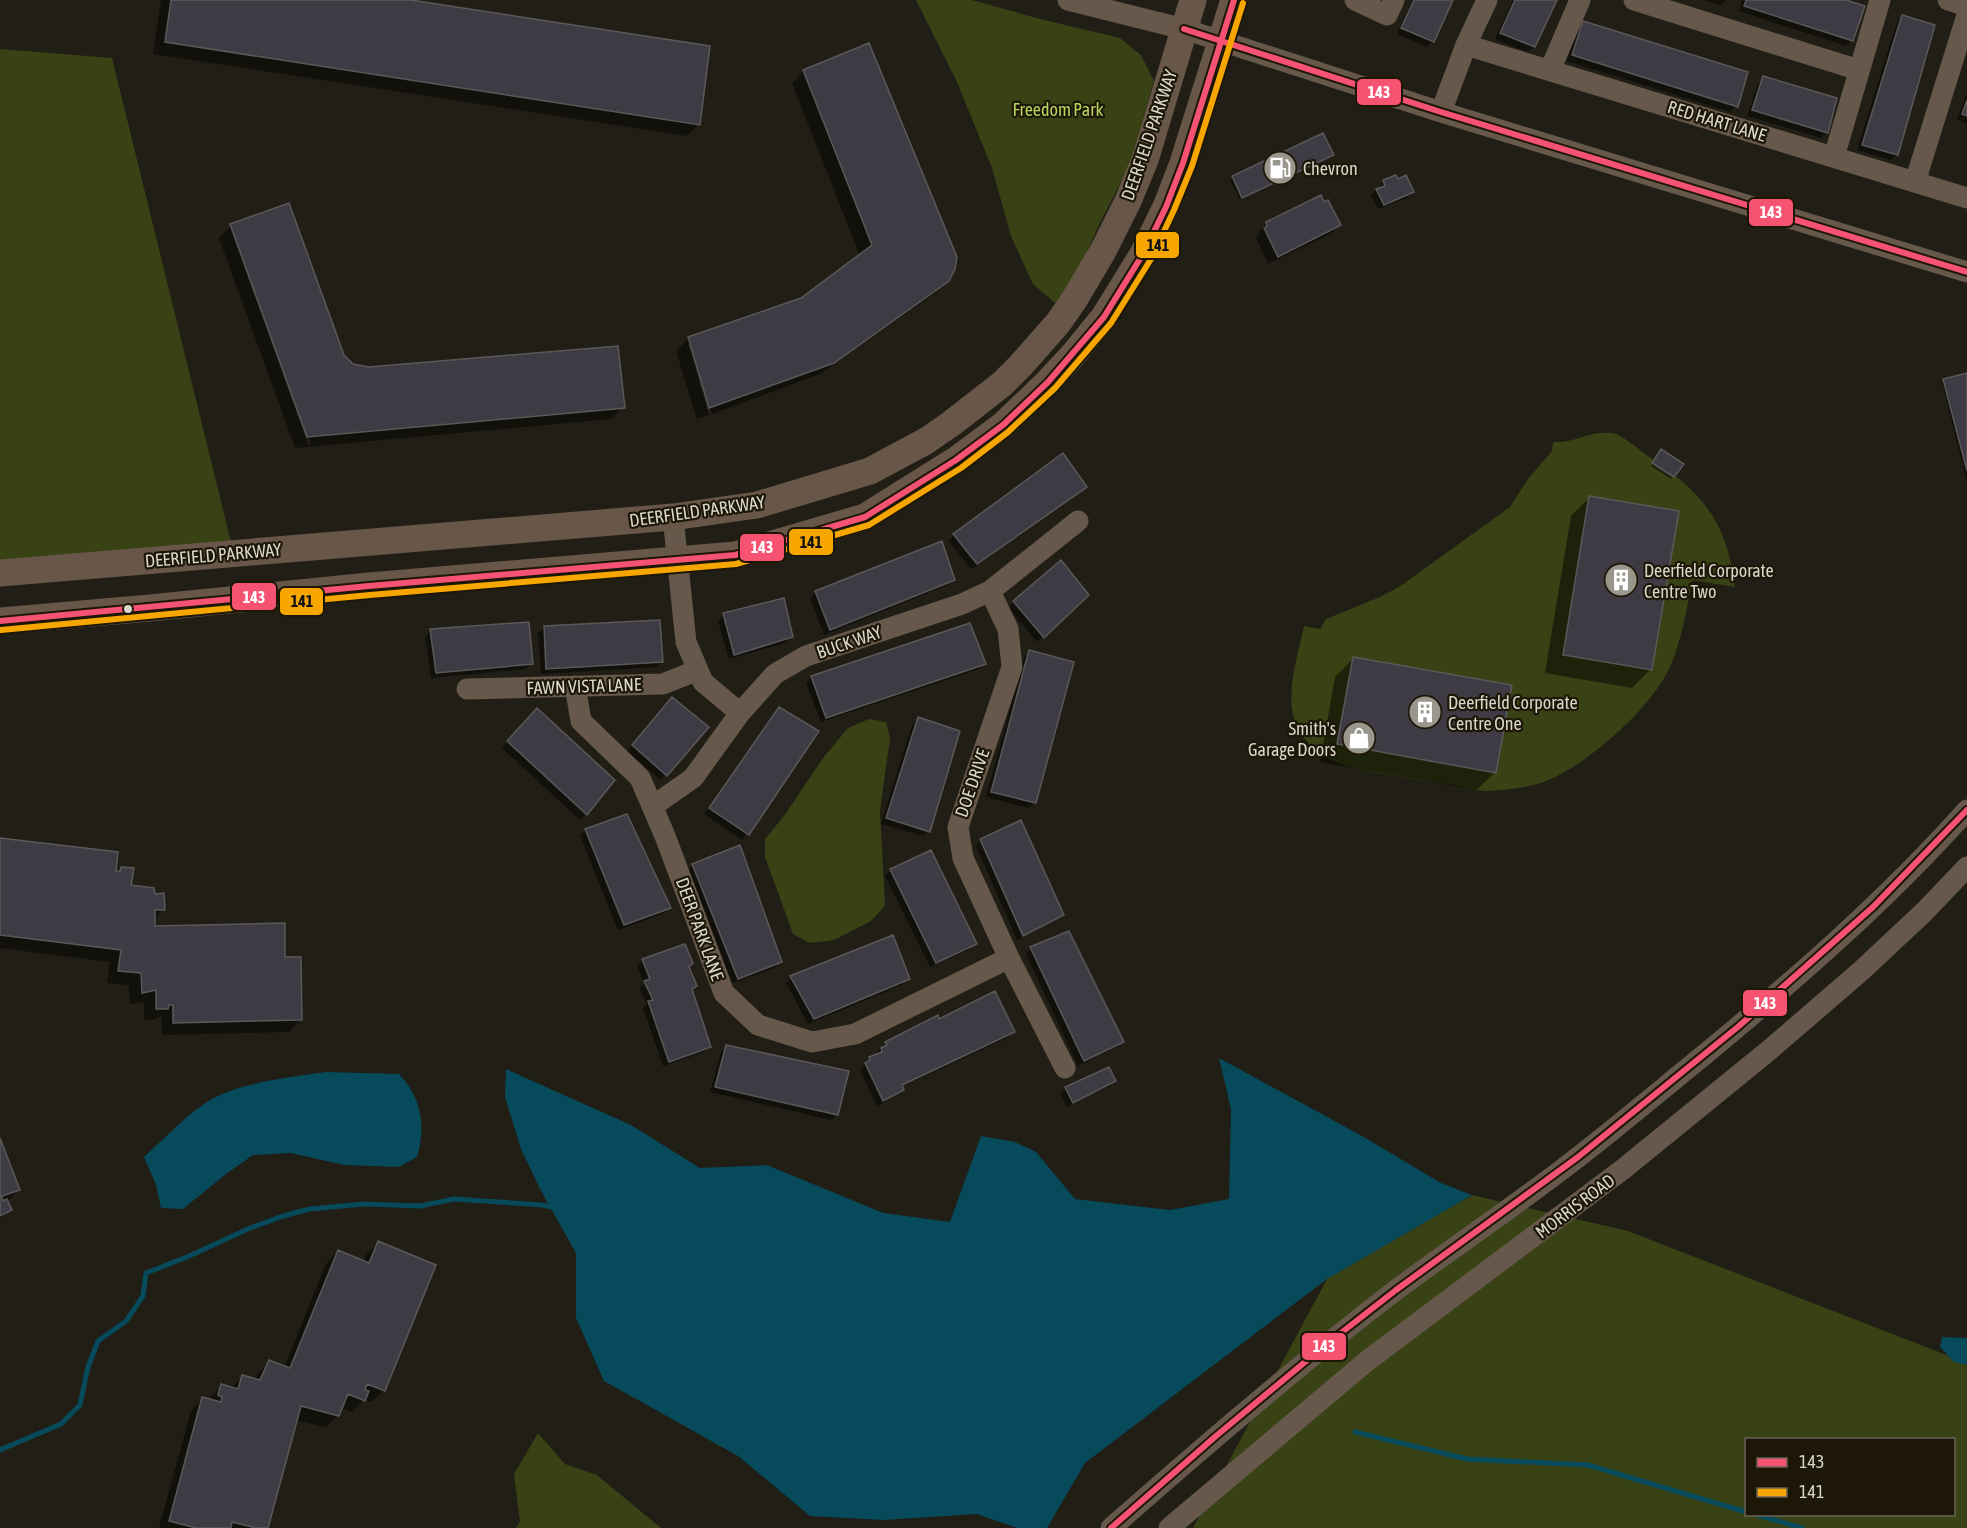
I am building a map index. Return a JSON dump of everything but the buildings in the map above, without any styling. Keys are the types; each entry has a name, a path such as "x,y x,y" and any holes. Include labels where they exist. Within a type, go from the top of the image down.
{"main road":[{"name":"DEERFIELD PARKWAY","path":"0,573 673,517 757,505 870,471 926,441 1002,384 1058,322 1089,277 1142,168 1193,0"},
{"path":"0,621 369,586 735,555 865,517 956,460 1003,425 1090,336 1143,254 1166,207 1180,171 1234,0"}],"street":[{"path":"1068,0 1184,29 1441,112 1967,272"},
{"path":"1355,0 1387,15 1394,0"},
{"path":"1441,112 1466,45 1487,0"},
{"path":"1550,70 1580,0"},
{"path":"1634,0 1859,70"},
{"path":"1834,157 1880,0"},
{"path":"1948,0 1967,6"},
{"path":"1915,182 1967,15"},
{"name":"RED HART LANE","path":"1466,45 1967,198"},
{"path":"673,517 686,642 703,682 740,713"},
{"name":"BUCK WAY","path":"653,806 693,778 740,713 775,674 806,656 962,604 990,591 1078,521"},
{"name":"DOE DRIVE","path":"990,591 1008,629 1012,667 958,827 963,858 1009,958 1065,1068"},
{"name":"FAWN VISTA LANE","path":"467,690 663,684 698,670"},
{"name":"DEER PARK LANE","path":"575,686 582,721 640,778 653,806 724,993 758,1025 812,1042 855,1034 1009,958"},
{"name":"MORRIS ROAD","path":"1111,1528 1213,1439 1353,1324 1561,1170 1762,1007 1876,905 1967,810"},
{"name":"MORRIS ROAD","path":"1169,1528 1367,1361 1622,1170 1777,1044 1869,964 1967,867"}],"green space":[{"name":"Freedom Park","path":"916,0 972,0 1120,38 1141,55 1154,81 1130,164 1075,279 1055,303 1033,284 1011,236 992,168 957,82"},
{"path":"0,49 112,58 231,542 0,564"},
{"path":"1598,433 1614,433 1625,439 1669,471 1698,497 1710,511 1726,544 1735,587 1692,580 1681,635 1670,667 1661,683 1633,718 1597,750 1561,774 1537,784 1500,790 1478,790 1349,767 1324,756 1314,748 1304,738 1296,724 1291,701 1293,675 1304,626 1320,629 1326,619 1399,587 1510,507 1528,479 1552,451 1553,442"},
{"path":"869,719 886,722 890,738 880,811 885,906 871,921 834,940 810,943 793,934 765,857 765,839 784,816 823,758 848,728"},
{"path":"1472,1195 1628,1231 1967,1363 1967,1528 1193,1528 1327,1279"},
{"path":"538,1433 565,1464 597,1475 661,1528 516,1528 520,1521 514,1474"}],"water":[{"path":"1219,1058 1362,1136 1441,1183 1472,1195 1327,1279 1085,1463 1047,1528 1017,1528 977,1514 883,1520 810,1516 738,1456 604,1381 576,1318 576,1253 540,1189 521,1149 505,1097 506,1069 631,1125 700,1168 767,1165 883,1213 950,1222 981,1136 1015,1142 1036,1152 1075,1199 1170,1210 1229,1199 1231,1109"},
{"path":"326,1072 399,1074 413,1093 420,1113 421,1134 417,1157 399,1167 344,1165 291,1153 253,1155 183,1209 161,1208 156,1185 144,1157 194,1111 212,1099 238,1088"},
{"path":"1942,1337 1967,1338 1967,1365 1954,1362 1940,1347"}],"waterway":[{"path":"0,1450 61,1424 80,1405 88,1367 98,1341 126,1321 143,1296 146,1273 250,1228 310,1209 363,1204 420,1206 454,1199 557,1208"},
{"path":"1355,1432 1467,1459 1588,1465 1745,1512"},
{"path":"1761,1516 1802,1528"}],"transit line":[{"name":"143","path":"0,621 369,586 735,555 865,517 956,460 1003,425 1048,382 1104,317 1143,254 1166,207 1183,163 1234,0"},
{"name":"141","path":"1,630 370,595 736,564 869,525 961,468 1008,432 1055,388 1111,323 1151,259 1174,210 1192,166 1243,3"},
{"name":"143","path":"1184,29 1441,112 1967,272"},
{"name":"143","path":"1111,1528 1323,1347 1396,1290 1578,1157 1739,1026 1873,907 1967,810"}],"place":[{"name":"Chevron","path":"1280,168"},
{"name":"Deerfield Corporate Centre Two","path":"1621,580"},
{"name":"Deerfield Corporate Centre One","path":"1425,712"},
{"name":"Smith's Garage Doors","path":"1359,738"}]}
